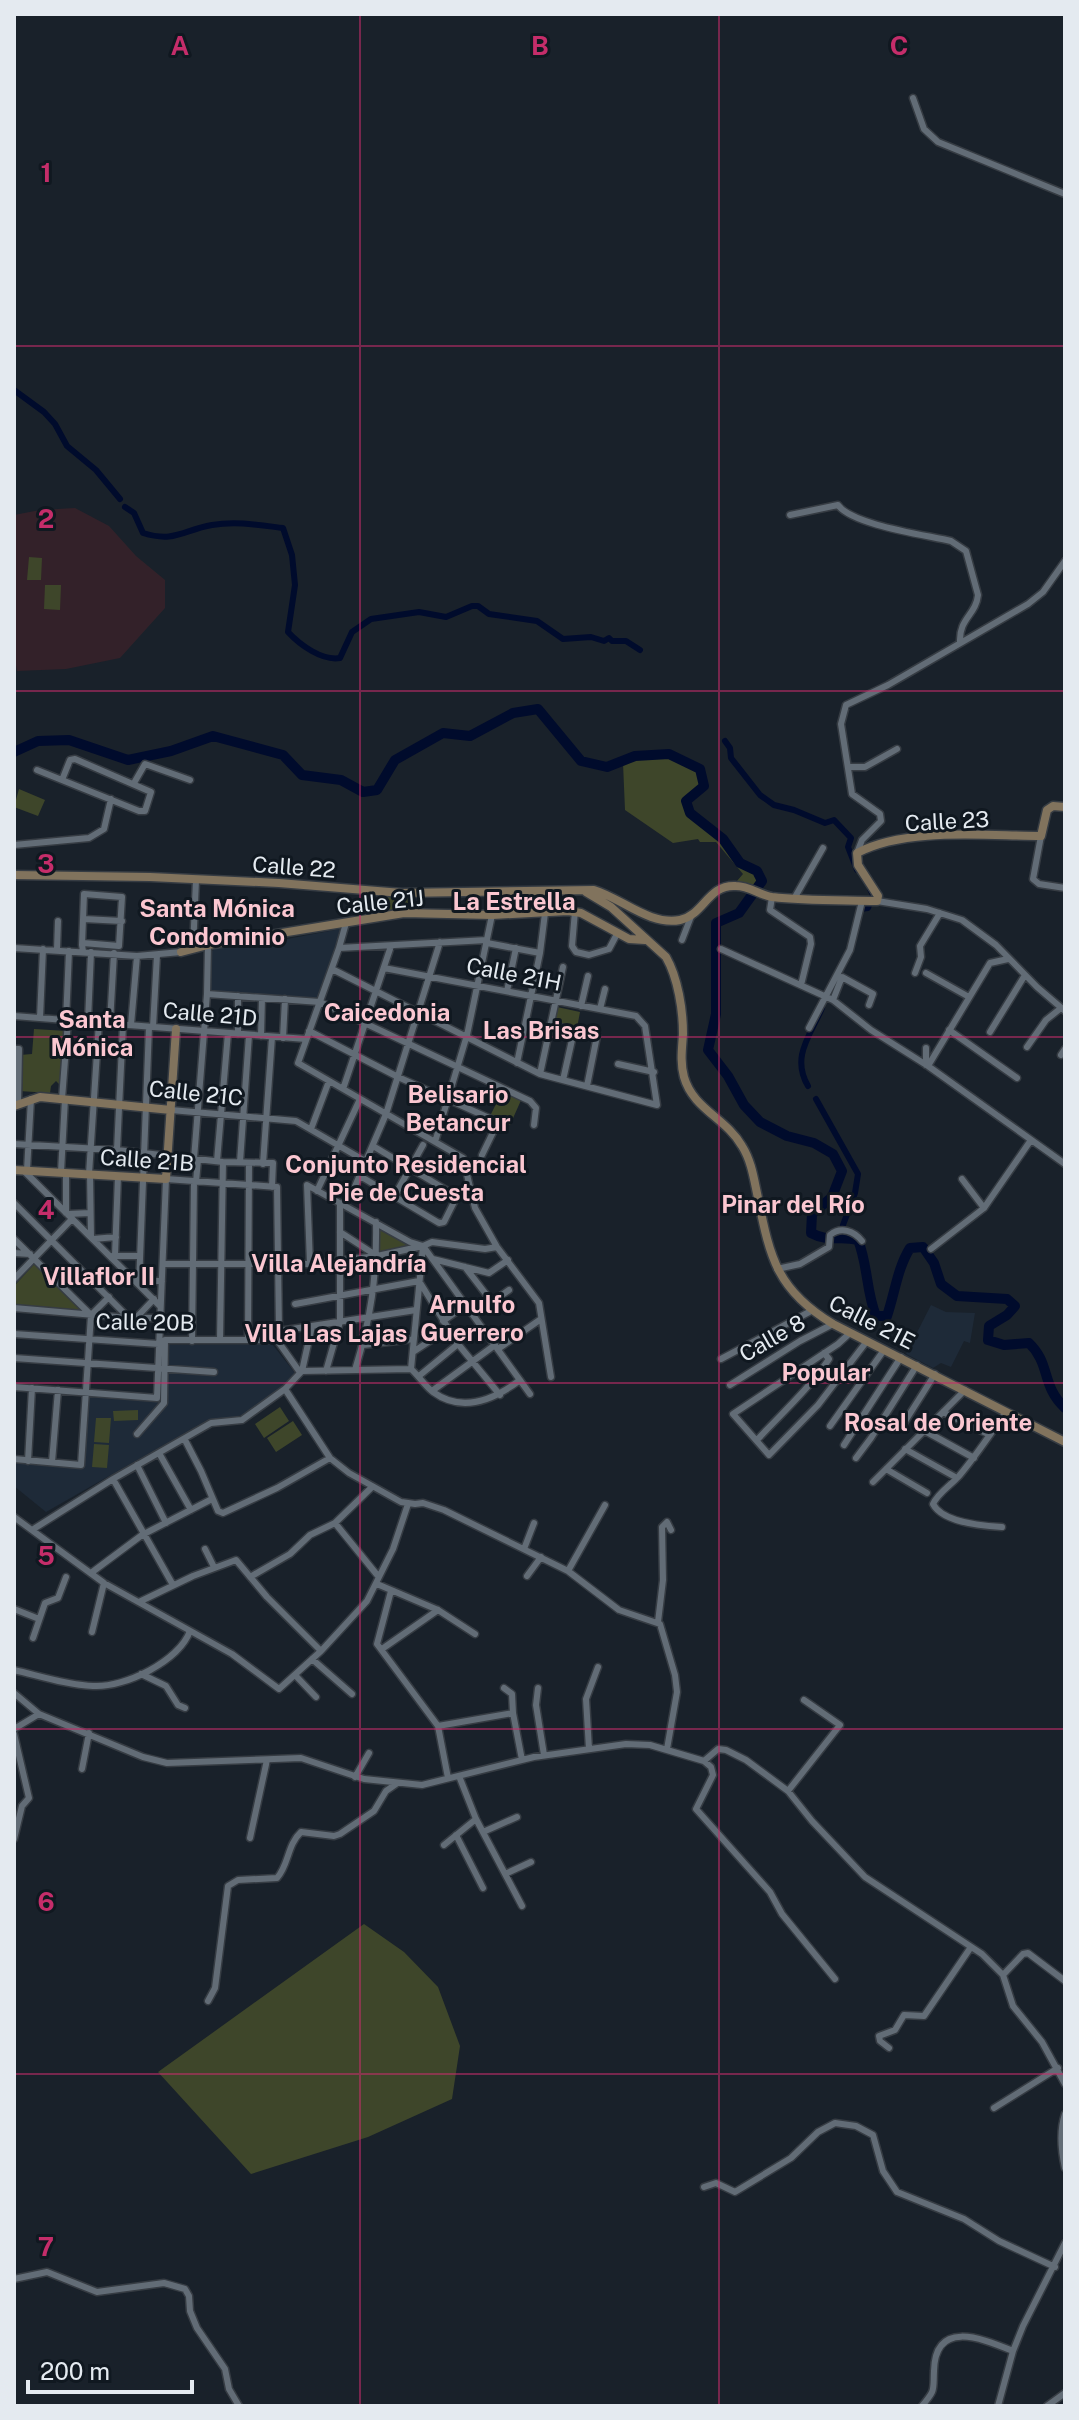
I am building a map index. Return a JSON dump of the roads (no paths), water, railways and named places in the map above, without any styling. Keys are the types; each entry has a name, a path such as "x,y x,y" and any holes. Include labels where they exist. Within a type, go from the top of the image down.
{"street":[{"path":"913,98 929,137 975,159 1065,194"},
{"path":"790,515 838,505 844,513 861,522 951,541 961,546 966,551 978,595 960,629 960,642"},
{"path":"828,998 870,901 878,896 858,865 857,853 862,840 881,821 880,814 852,794 843,745 843,710 846,705 888,685 1028,604 1043,592 1065,561"},
{"path":"848,767 865,767 897,749"},
{"path":"37,770 62,780 142,811 145,811 152,793 75,759 70,760 62,780"},
{"path":"134,783 145,764 190,780"},
{"path":"14,845 89,838 104,829 111,799"},
{"path":"1065,807 1053,806 1047,810 1033,875 1035,881 1065,888"},
{"name":"Calle 23","path":"857,853 870,846 911,838 1041,836"},
{"path":"795,897 823,848"},
{"name":"Calle 22","path":"14,875 279,883 402,893 594,890 609,894 633,909 666,919 681,920 692,914"},
{"path":"193,949 196,880"},
{"path":"682,940 692,914 715,890 738,886 768,896 870,901 940,913 962,920 996,945 1063,1009 1046,1020 1027,1047"},
{"name":"Calle 22","path":"572,889 600,898 666,957 672,967 682,1016 682,1051"},
{"path":"14,948 69,951 83,947 119,946 122,897 84,894 83,947"},
{"path":"768,896 770,910 810,937 801,985"},
{"path":"617,934 609,949 589,955 576,952 572,946 575,911 629,939 646,940"},
{"name":"Calle 21J","path":"208,945 404,913 492,915 575,911"},
{"path":"517,1063 540,953 545,913"},
{"path":"915,973 921,957 920,946 940,913"},
{"path":"435,1142 467,1035 492,915"},
{"path":"84,919 122,921"},
{"path":"57,949 58,921"},
{"path":"346,923 298,1063 463,1158 475,1208 497,1247 537,1299 551,1377"},
{"path":"339,948 487,941 540,953"},
{"path":"353,1191 386,1114 440,942"},
{"path":"83,947 91,952 137,956 181,952 208,945 197,1112 192,1341"},
{"path":"343,1089 391,946"},
{"path":"507,991 516,948"},
{"path":"40,1018 43,949"},
{"path":"721,949 828,998 1065,1164"},
{"path":"14,1279 53,1240 69,1215 62,1149 69,951"},
{"path":"88,1021 91,952"},
{"path":"110,1023 114,953"},
{"path":"140,1283 144,1106 157,955"},
{"path":"117,1150 118,1104 137,956"},
{"path":"927,1065 990,963 1008,959"},
{"path":"540,1074 563,967"},
{"name":"Calle 21H","path":"384,968 636,1016 645,1026 654,1072"},
{"path":"332,969 540,1074 657,1105 654,1072 618,1064"},
{"path":"926,973 969,997"},
{"path":"990,1032 1025,975"},
{"path":"581,1006 588,976"},
{"path":"809,1028 842,977 873,994 869,1005"},
{"path":"600,1009 605,989"},
{"path":"207,994 320,1002 530,1101 536,1108 534,1125"},
{"path":"238,996 238,1034"},
{"path":"261,1036 262,998"},
{"path":"283,1038 285,999"},
{"name":"Calle 21D","path":"14,1016 283,1038 308,1035"},
{"path":"92,1238 90,1150 99,1022"},
{"path":"551,1025 597,1036 587,1086"},
{"path":"137,1434 164,1403 160,1306 176,1029"},
{"path":"949,1030 1017,1078"},
{"path":"563,1080 574,1031"},
{"path":"220,1340 221,1114 228,1033"},
{"path":"240,1162 249,1035"},
{"path":"308,1035 498,1122 482,1155"},
{"path":"263,1164 272,1037"},
{"path":"926,1048 927,1065"},
{"path":"16,1049 16,1106"},
{"name":"Calle 21E","path":"682,1051 681,1066 688,1090 706,1111 735,1134 750,1161 765,1234 777,1269 799,1300 833,1324 1061,1440"},
{"path":"311,1129 329,1081"},
{"path":"31,1099 30,1146 22,1170 160,1306"},
{"name":"Calle 21C","path":"16,1106 31,1099 64,1099 296,1121 367,1162"},
{"path":"317,1191 360,1099"},
{"path":"931,1249 984,1208 1031,1140"},
{"path":"14,1144 117,1150 220,1162 273,1163 278,1265 277,1340 299,1371 411,1369 432,1391 461,1403 484,1401 500,1395 520,1380"},
{"path":"395,1195 423,1145"},
{"path":"360,1176 437,1223 444,1222 455,1196 373,1146"},
{"path":"248,1340 249,1163"},
{"name":"Calle 21B","path":"22,1170 274,1187"},
{"path":"112,1256 116,1237 118,1176"},
{"path":"962,1179 984,1208"},
{"path":"310,1264 307,1185 410,1242 423,1246 530,1394"},
{"path":"14,1203 132,1318"},
{"path":"326,1371 340,1322 340,1203"},
{"path":"69,1215 90,1213"},
{"path":"355,1370 371,1317 375,1289 376,1222"},
{"path":"777,1269 800,1264 831,1244 830,1235 843,1230 855,1233 862,1241"},
{"path":"340,1232 377,1256"},
{"path":"92,1238 116,1237"},
{"path":"14,1239 91,1315"},
{"path":"163,1264 310,1264 377,1256 432,1242 485,1249 497,1247"},
{"path":"411,1369 423,1246"},
{"path":"14,1253 33,1257"},
{"path":"112,1256 140,1256"},
{"path":"433,1259 489,1273 508,1260"},
{"path":"465,1267 492,1302"},
{"path":"140,1283 162,1281"},
{"path":"295,1304 419,1281"},
{"path":"419,1281 458,1344 500,1395"},
{"path":"474,1315 509,1290"},
{"path":"14,1459 81,1465 91,1315 109,1297"},
{"path":"132,1318 154,1299"},
{"path":"443,1321 466,1305"},
{"path":"14,1308 160,1318"},
{"path":"279,1331 416,1310"},
{"path":"721,1359 811,1311"},
{"path":"432,1391 472,1361 541,1319"},
{"name":"Calle 8","path":"730,1385 833,1324"},
{"path":"32,1530 211,1423 242,1420 285,1389 302,1371 312,1326"},
{"path":"413,1352 448,1329"},
{"path":"850,1333 733,1414 769,1455 818,1405 867,1341"},
{"name":"Calle 20B","path":"14,1334 162,1342 277,1340"},
{"path":"363,1345 414,1339"},
{"path":"419,1376 458,1344"},
{"path":"830,1426 884,1350"},
{"path":"757,1440 817,1377 829,1359 824,1353"},
{"path":"844,1445 901,1357"},
{"path":"14,1358 214,1372"},
{"path":"856,1458 917,1365"},
{"path":"14,1387 157,1398 162,1368"},
{"path":"904,1423 935,1374"},
{"path":"28,1461 32,1388"},
{"path":"285,1389 330,1458 372,1487 408,1504 423,1503 444,1510 568,1571 619,1610 658,1622 663,1629 677,1692 667,1749"},
{"path":"52,1462 58,1390"},
{"path":"873,1482 965,1390"},
{"path":"943,1412 990,1435"},
{"path":"1002,1527 956,1522 935,1509 933,1504 974,1458 1006,1412"},
{"path":"925,1431 974,1458"},
{"path":"185,1440 218,1511 223,1513 277,1488 330,1458"},
{"path":"905,1449 957,1478"},
{"path":"159,1453 191,1510"},
{"path":"137,1465 166,1523"},
{"path":"886,1469 927,1493"},
{"path":"113,1479 173,1585"},
{"path":"250,1577 290,1554 310,1535 335,1523 372,1487"},
{"path":"91,1573 142,1535 212,1499"},
{"path":"14,1517 104,1583 232,1654 279,1689 321,1651 367,1601 393,1549 408,1504"},
{"path":"568,1571 605,1505"},
{"path":"658,1622 663,1580 662,1527 667,1522 671,1530"},
{"path":"335,1523 378,1576"},
{"path":"524,1549 534,1523"},
{"path":"205,1549 214,1567"},
{"path":"527,1576 541,1557"},
{"path":"139,1602 236,1560 321,1651"},
{"path":"33,1638 45,1603 58,1598 66,1577"},
{"path":"92,1632 104,1583"},
{"path":"377,1584 438,1610 475,1634"},
{"path":"391,1591 377,1644 438,1726 448,1778"},
{"path":"14,1609 39,1619"},
{"path":"382,1649 438,1610"},
{"path":"14,1670 90,1686 118,1683 166,1661 186,1644 190,1631"},
{"path":"312,1659 352,1694"},
{"path":"589,1749 586,1699 598,1667"},
{"path":"141,1674 166,1686 178,1705 185,1708"},
{"path":"295,1675 316,1697"},
{"path":"504,1688 512,1694 522,1760"},
{"path":"538,1688 536,1705 544,1755"},
{"path":"14,1693 39,1714 143,1757 167,1763 312,1760 355,1777 422,1785 544,1755 626,1744 667,1749 704,1761 711,1767 713,1775 696,1809 770,1892 782,1914 835,1979"},
{"path":"788,1791 840,1725 804,1700"},
{"path":"438,1726 513,1713"},
{"path":"14,1839 22,1806 29,1798 14,1732 39,1714"},
{"path":"82,1769 89,1733"},
{"path":"704,1761 718,1749 746,1760 788,1791 865,1877 971,1947 1003,1975 1013,2006 1042,2042 1065,2084"},
{"path":"355,1777 369,1753"},
{"path":"250,1838 267,1760"},
{"path":"459,1776 476,1819 522,1906"},
{"path":"208,2001 215,1988 228,1886 238,1880 277,1878 284,1870 293,1841 301,1832 340,1834 374,1811 386,1791 396,1784"},
{"path":"483,1832 517,1817"},
{"path":"444,1845 476,1819"},
{"path":"456,1835 483,1888"},
{"path":"505,1874 531,1862"},
{"path":"889,2048 878,2039 879,2036 895,2030 904,2015 924,2016 971,1947"},
{"path":"1003,1975 1023,1954 1028,1953 1065,1981"},
{"path":"994,2108 1058,2068"},
{"path":"1065,2114 1061,2125 1061,2151 1065,2168"},
{"path":"704,2187 716,2183 735,2192 791,2158 818,2132 835,2123 856,2126 873,2135 883,2171 897,2192 964,2219 999,2241 1055,2267"},
{"path":"1000,2405 1013,2351 1065,2243"},
{"path":"14,2279 47,2272 97,2292 164,2283 185,2289 197,2328 225,2369 229,2389 239,2406"},
{"path":"922,2406 935,2384 937,2356 952,2337 964,2335 1013,2351"},
{"path":"1047,2406 1065,2393"}],"waterway":[{"path":"14,390 44,412 67,446 96,470 120,499"},
{"path":"125,507 134,513 143,533 154,536 171,536 221,524 283,528 292,555 295,585 288,632 305,647 326,657 340,658 352,632 371,619 419,612 446,617 472,606 478,606 489,614 537,621 563,639 591,637 604,641 609,638 612,641 626,641 640,650"},
{"path":"14,752 38,741 69,740 128,760 171,751 213,736 283,755 302,775 341,780 363,792 377,790 395,760 443,733 470,736 513,713 538,709 581,761 607,767 635,756 669,754 700,769 704,786 686,801 690,813 723,839 740,863 757,871 762,881 739,913 716,923 716,1014 708,1050 728,1076 744,1105 760,1122 787,1136 814,1143 833,1154 842,1171 832,1197 812,1214 811,1233 824,1238 858,1240 876,1316 887,1316 899,1273 910,1248 923,1247 934,1263 941,1284 957,1296 1007,1299 1015,1306 989,1326 988,1340 1004,1345 1029,1343 1041,1359 1052,1392 1065,1408"},
{"path":"725,741 731,758 760,795 774,805 825,823 834,820 851,838 848,847 857,870"},
{"path":"859,913 860,909 868,908 873,895 870,889"},
{"path":"808,1086 801,1066 802,1056 822,1008"},
{"path":"816,1099 858,1174 855,1193 843,1225"}],"district":[{"name":"La Estrella","path":"514,902"},
{"name":"Santa Mónica Condominio","path":"217,923"},
{"name":"Caicedonia","path":"387,1013"},
{"name":"Las Brisas","path":"541,1031"},
{"name":"Santa Mónica","path":"92,1034"},
{"name":"Belisario Betancur","path":"458,1109"},
{"name":"Conjunto Residencial Pie de Cuesta","path":"406,1179"},
{"name":"Pinar del Río","path":"793,1205"},
{"name":"Villa Alejandría","path":"339,1264"},
{"name":"Villaflor II","path":"99,1277"},
{"name":"Arnulfo Guerrero","path":"472,1319"},
{"name":"Villa Las Lajas","path":"326,1334"},
{"name":"Popular","path":"826,1373"},
{"name":"Rosal de Oriente","path":"938,1423"}]}
